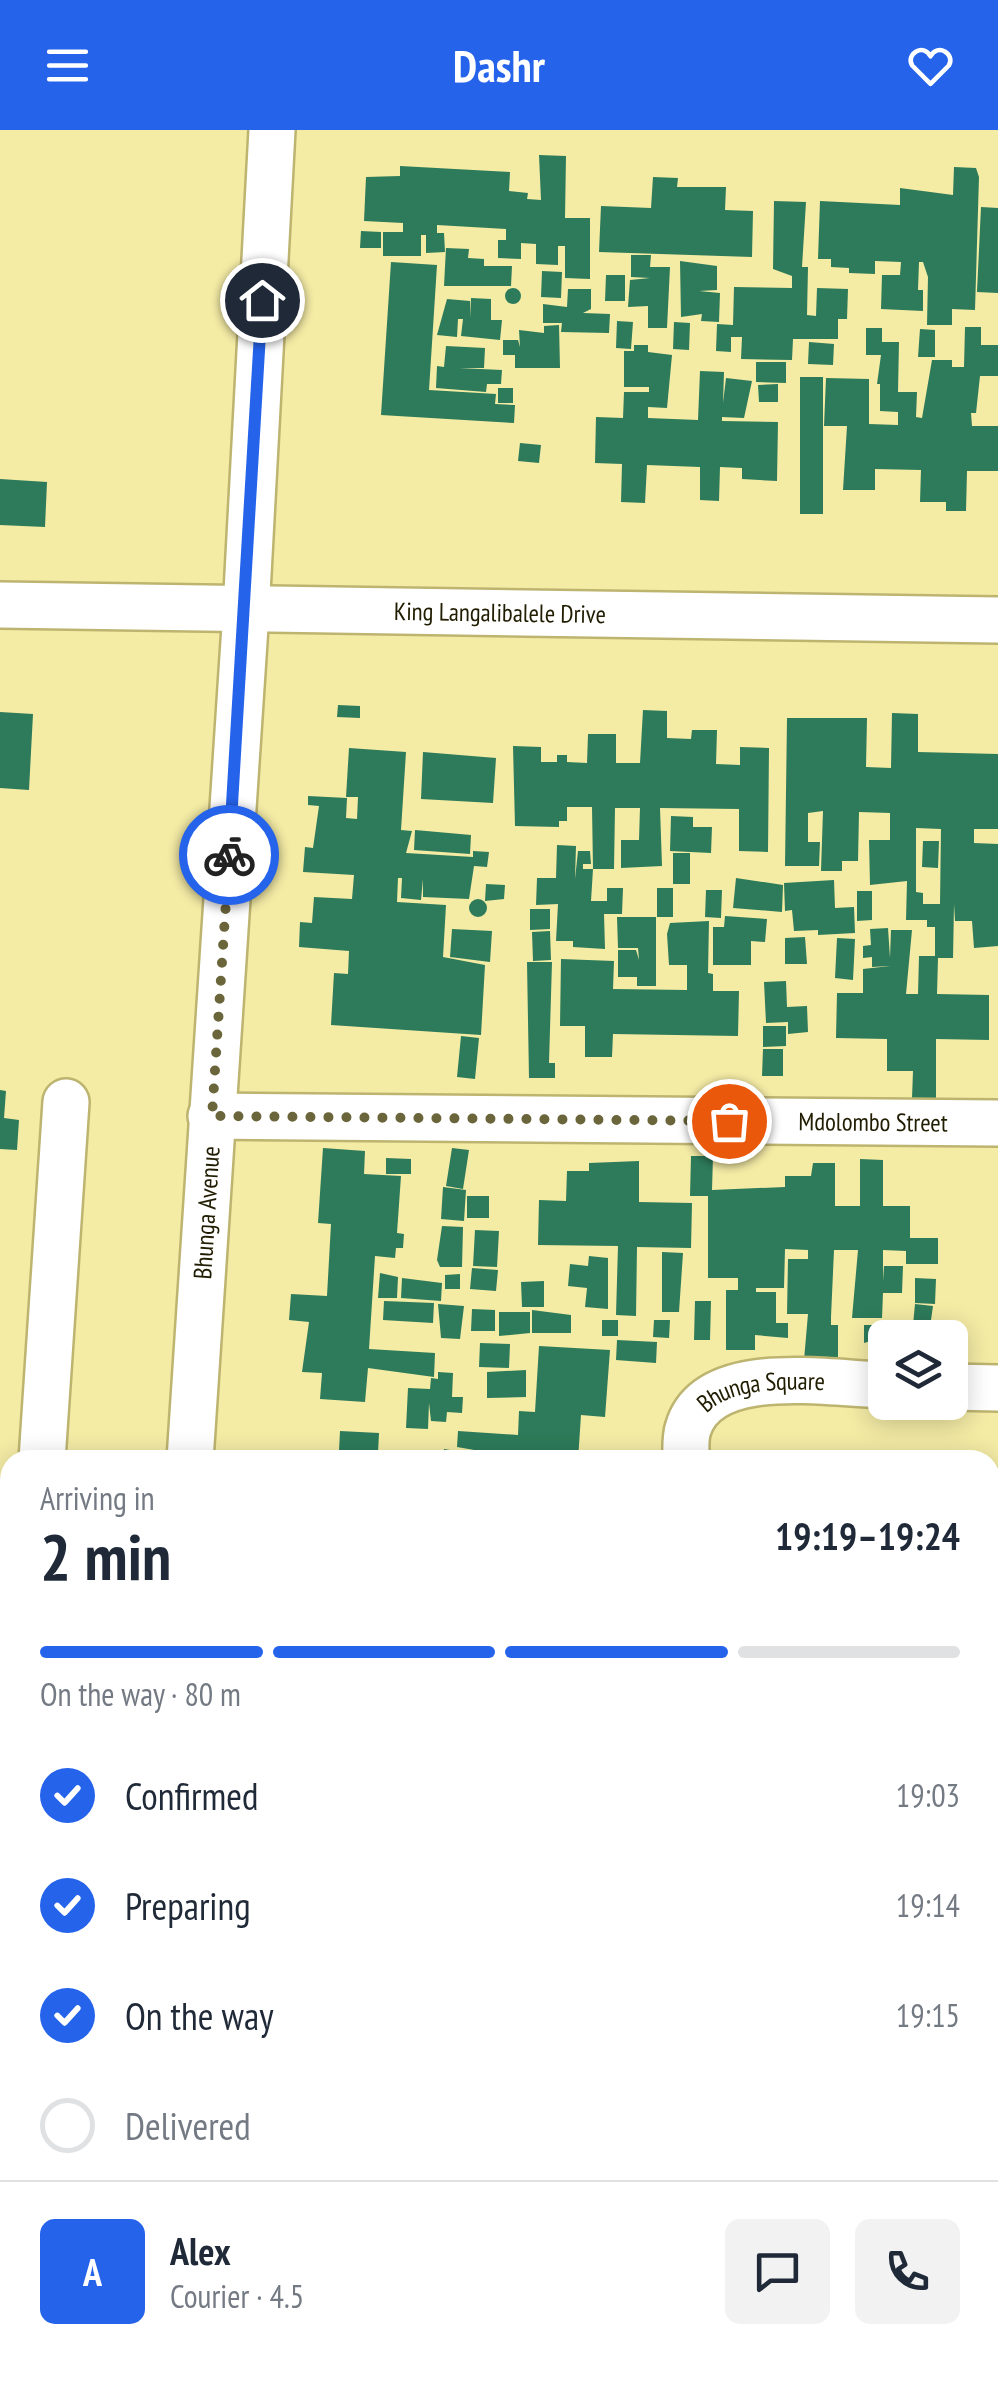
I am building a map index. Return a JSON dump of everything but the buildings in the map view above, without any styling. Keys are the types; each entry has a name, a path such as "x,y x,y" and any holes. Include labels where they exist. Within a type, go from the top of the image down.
{"street":[{"name":"Bhunga Avenue","path":"191,1450 246,611 272,130"},
{"name":"King Langalibalele Drive","path":"0,605 998,620"},
{"path":"43,1450 66,1102"},
{"name":"Mdolombo Street","path":"212,1116 998,1123"},
{"name":"Bhunga Square","path":"687,1450 688,1428 707,1398 739,1382 868,1385"},
{"path":"968,1387 998,1388"}],"way so far":[{"path":"229,855 212,1116 729,1121"}],"route":[{"path":"229,855 262,300"}]}
